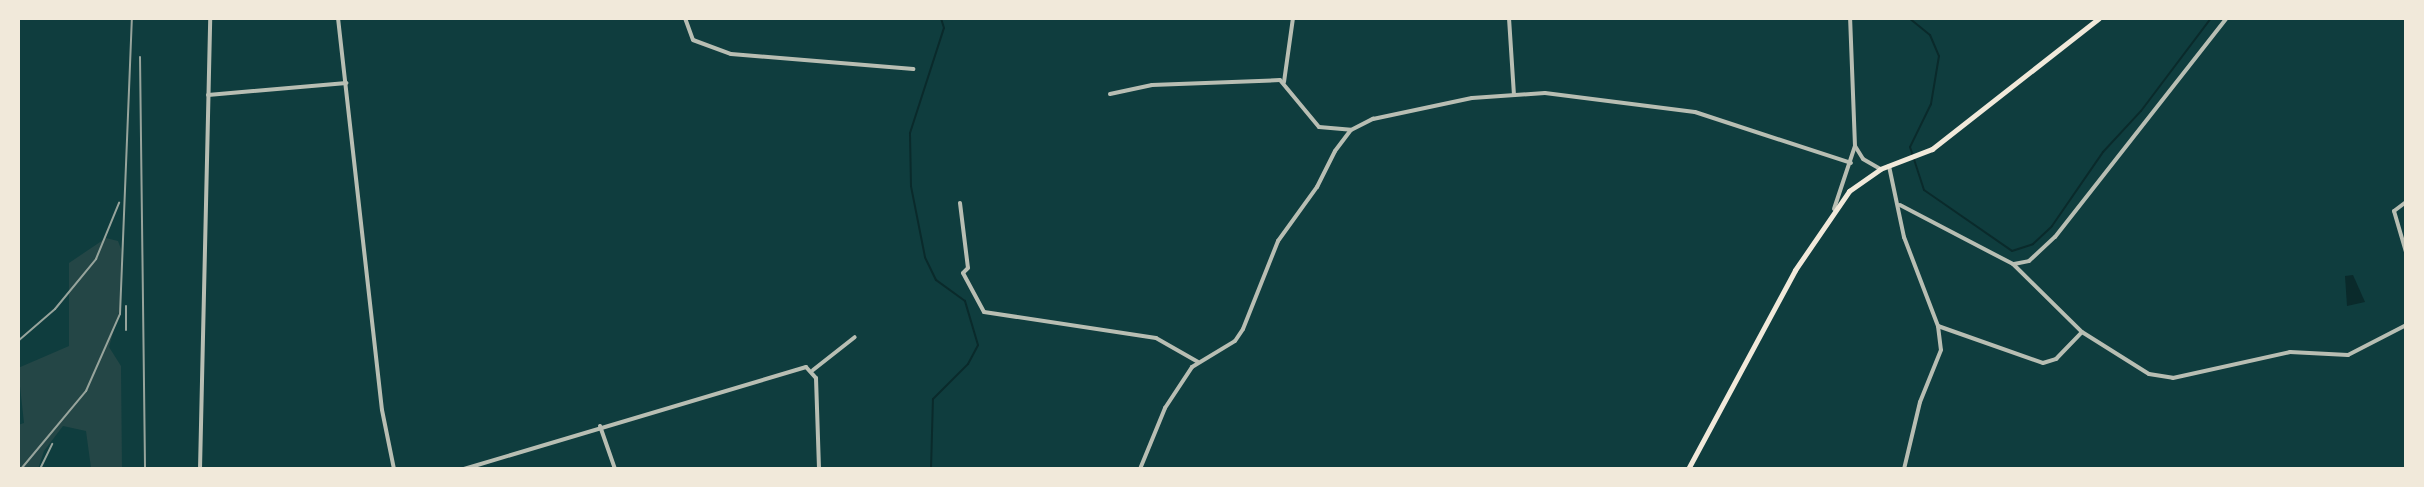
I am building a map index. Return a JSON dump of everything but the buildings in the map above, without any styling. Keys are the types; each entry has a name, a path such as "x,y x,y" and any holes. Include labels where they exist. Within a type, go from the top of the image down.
{"main road":[{"path":"1688,469 1771,311 1834,208 1880,169 1924,154 2099,18"}],"street":[{"path":"200,469 210,18"},
{"path":"338,18 382,410 394,469"},
{"path":"686,18 693,40 732,54 913,69"},
{"path":"1293,18 1284,82 1319,127 1351,130"},
{"path":"1509,18 1514,95"},
{"path":"1834,208 1856,146 1850,18"},
{"path":"2013,264 2029,261 2055,237 2227,18"},
{"path":"1110,94 1223,79 1284,82"},
{"path":"208,95 346,83"},
{"path":"1140,469 1165,408 1198,362 1235,341 1243,329 1278,241 1351,130 1373,119 1514,95 1556,94 1695,112 1851,163"},
{"path":"1856,146 1863,159 1880,169"},
{"path":"1889,166 1900,205 1904,237 1938,326 1941,350 1920,402 1904,469"},
{"path":"2406,202 2394,211 2406,252"},
{"path":"960,203 968,268 963,273 984,312 1156,338 1198,362"},
{"path":"1900,205 2013,264 2082,332 2149,374 2173,378 2267,355 2348,355 2406,325"},
{"path":"1938,326 2043,363 2056,358 2082,332"},
{"path":"813,370 855,337"},
{"path":"464,469 600,426 710,399 806,367 813,370"},
{"path":"813,370 819,469"},
{"path":"600,426 615,469"}],"shaded area":[{"path":"106,238 118,241 121,249 120,309 109,347 121,366 122,469 91,468 86,431 63,426 44,451 38,469 18,469 18,425 24,423 18,368 69,346 69,263"},
{"path":"2353,275 2365,302 2347,306 2345,276"}],"waterway":[{"path":"931,469 933,399 968,364 978,345 965,301 936,280 925,257 911,186 910,133 944,28 941,18"},
{"path":"1909,18 1930,35 1939,56 1931,104 1910,147 1924,190 2012,251 2033,244 2052,226 2103,152 2141,111 2211,18"}],"railway":[{"path":"21,469 86,391 120,314 132,18"},
{"path":"140,57 145,469"},
{"path":"18,341 55,309 96,259 119,203"},
{"path":"126,306 126,330"},
{"path":"40,469 52,444"}]}
